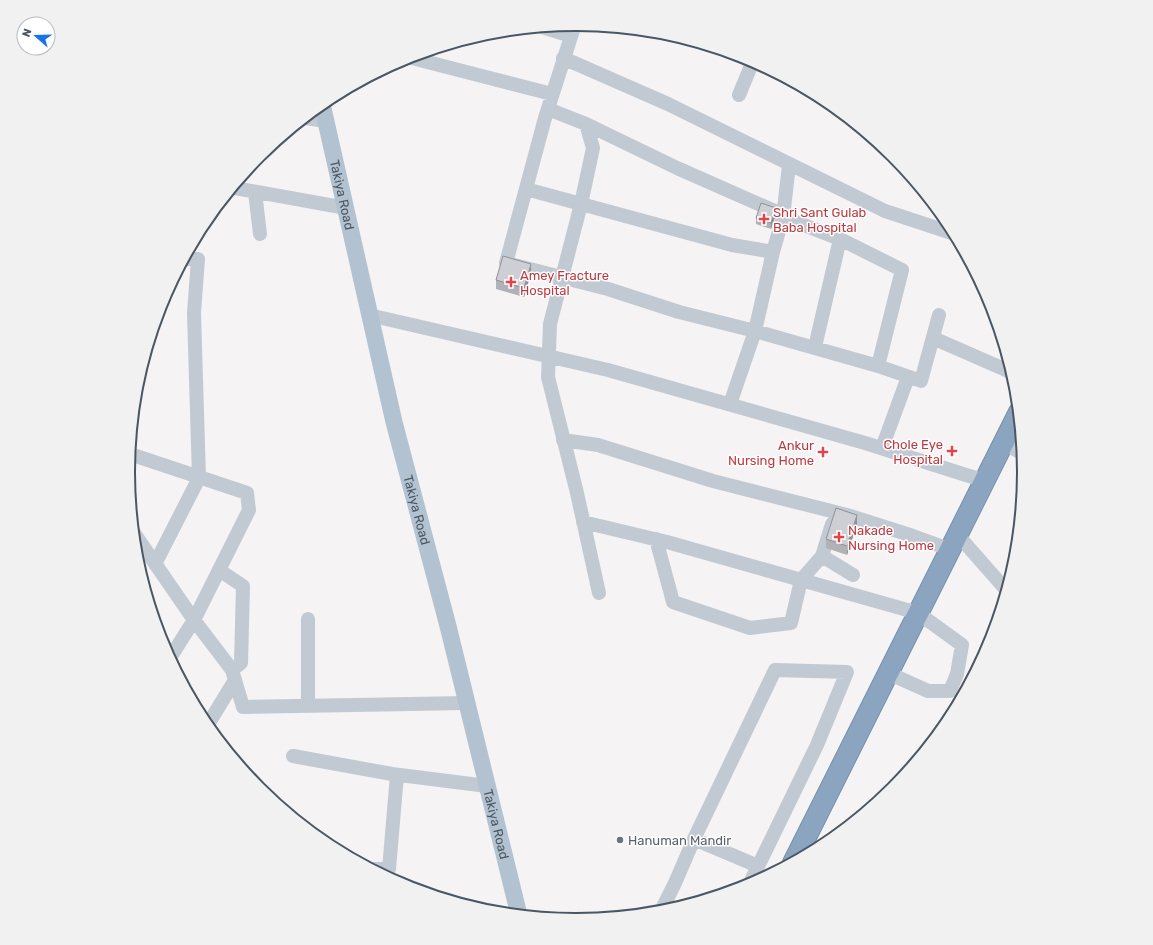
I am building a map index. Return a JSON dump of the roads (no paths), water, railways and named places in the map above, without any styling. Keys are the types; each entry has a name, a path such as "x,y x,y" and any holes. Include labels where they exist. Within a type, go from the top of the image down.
{"highway":[{"path":"797,855 1015,421"}],"main road":[{"name":"Takiya Road","path":"324,111 394,422 448,626 518,910"}],"street":[{"path":"573,31 552,94 506,263 608,289 679,312 815,347 921,381 939,315"},
{"path":"564,58 668,104 885,211 947,231"},
{"path":"420,60 552,94"},
{"path":"739,95 750,67"},
{"path":"548,109 586,124 678,168 776,211 783,217 840,239 902,270 878,366"},
{"path":"312,119 326,121"},
{"path":"586,124 593,148 581,204 550,324 548,377 599,593"},
{"path":"730,404 755,331 783,217 789,165"},
{"path":"239,188 346,208"},
{"path":"526,189 732,245 774,252"},
{"path":"255,192 260,234"},
{"path":"815,347 840,239"},
{"path":"155,564 199,478 194,313 198,258 191,259"},
{"path":"369,315 608,370 882,448 985,481"},
{"path":"932,338 1006,370"},
{"path":"882,448 908,376"},
{"path":"563,440 598,445 713,481 836,513 913,536 953,542 1003,587"},
{"path":"1004,443 1017,451"},
{"path":"136,456 247,493 249,510 194,620 174,652"},
{"path":"656,539 673,602 750,628 791,623 801,580 822,556 836,513"},
{"path":"583,522 656,539 918,613 962,645 957,674 950,691 928,691 888,673"},
{"path":"141,544 234,675 243,707 467,704"},
{"path":"822,556 854,575"},
{"path":"211,720 241,663 243,586 219,570"},
{"path":"308,619 308,706"},
{"path":"664,906 775,670 847,672 817,745 753,876"},
{"path":"293,756 397,775 487,786"},
{"path":"383,869 389,869 397,775"},
{"path":"694,839 758,866"}],"place":[{"name":"Shri Sant Gulab Baba Hospital","path":"764,219"},
{"name":"Amey Fracture Hospital","path":"511,282"},
{"name":"Chole Eye Hospital","path":"952,451"},
{"name":"Ankur Nursing Home","path":"823,452"},
{"name":"Nakade Nursing Home","path":"839,537"},
{"name":"Hanuman Mandir","path":"620,840"}]}
